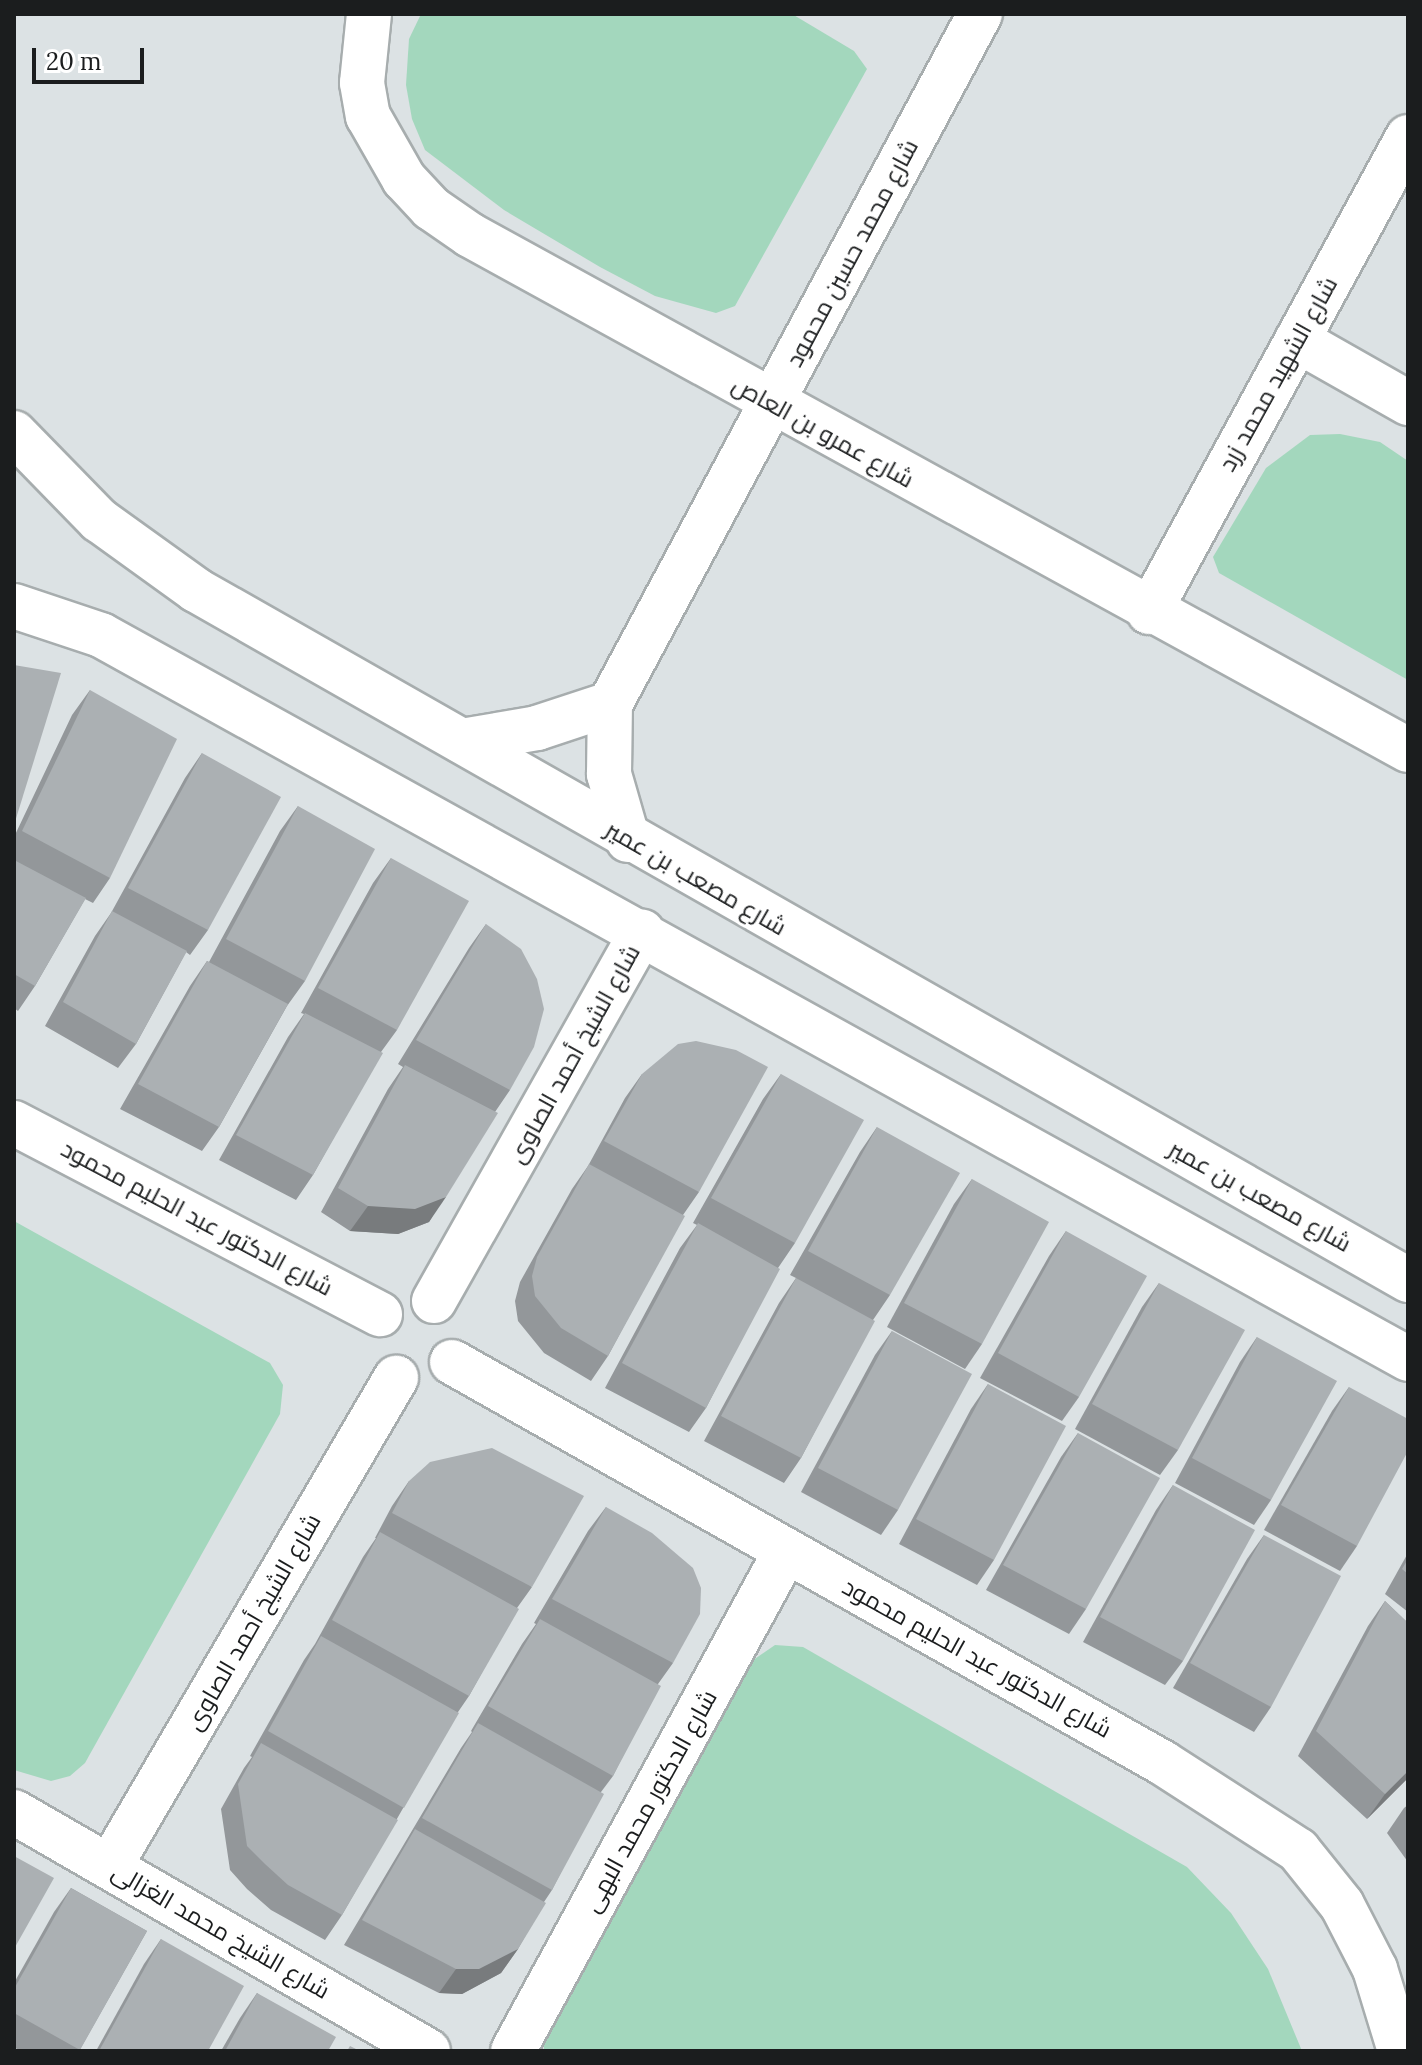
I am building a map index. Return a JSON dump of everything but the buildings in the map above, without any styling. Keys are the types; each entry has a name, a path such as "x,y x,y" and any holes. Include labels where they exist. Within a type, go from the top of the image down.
{"street":[{"name":"شارع عمرو بن العاص","path":"369,14 362,83 368,116 384,150 431,208 470,235 771,403 1149,612 1408,750"},
{"name":"شارع محمد حسين محمود","path":"628,840 609,774 610,704 980,14"},
{"name":"شارع الشهيد محمد زرد","path":"1149,612 1408,137"},
{"path":"1297,340 1408,403"},
{"name":"شارع مصعب بن عمير","path":"14,433 57,482 156,563 628,840 1408,1280"},
{"path":"14,606 101,635 1408,1359"},
{"path":"462,741 537,728 610,704"},
{"name":"شارع الشيخ أحمد الصاوى","path":"434,1301 642,932"},
{"name":"شارع الدكتور عبد الحليم محمود","path":"14,1123 380,1314"},
{"path":"405,1298 434,1301 448,1312 456,1327 452,1362 437,1377 417,1383 396,1378 382,1367 373,1350 372,1331 380,1314 405,1298"},
{"name":"شارع الدكتور عبد الحليم محمود","path":"452,1362 1163,1763 1298,1850 1342,1905 1375,1969 1400,2051"},
{"name":"شارع الشيخ أحمد الصاوى","path":"110,1866 396,1378"},
{"name":"شارع الدكتور محمد البهى","path":"513,2051 786,1551"},
{"name":"شارع الشيخ محمد الغزالى","path":"14,1812 428,2051"}],"green space":[{"path":"421,14 792,14 854,51 867,69 735,306 716,313 655,296 600,267 504,210 425,150 412,119 406,85 409,39"},
{"path":"1340,434 1380,442 1408,461 1408,680 1219,573 1213,557 1266,468 1310,435"},
{"path":"14,1221 270,1363 283,1385 280,1414 85,1763 70,1776 51,1781 14,1770"},
{"path":"775,1645 803,1647 1187,1867 1231,1913 1268,1969 1302,2051 544,2051 543,2017 736,1672"}]}
